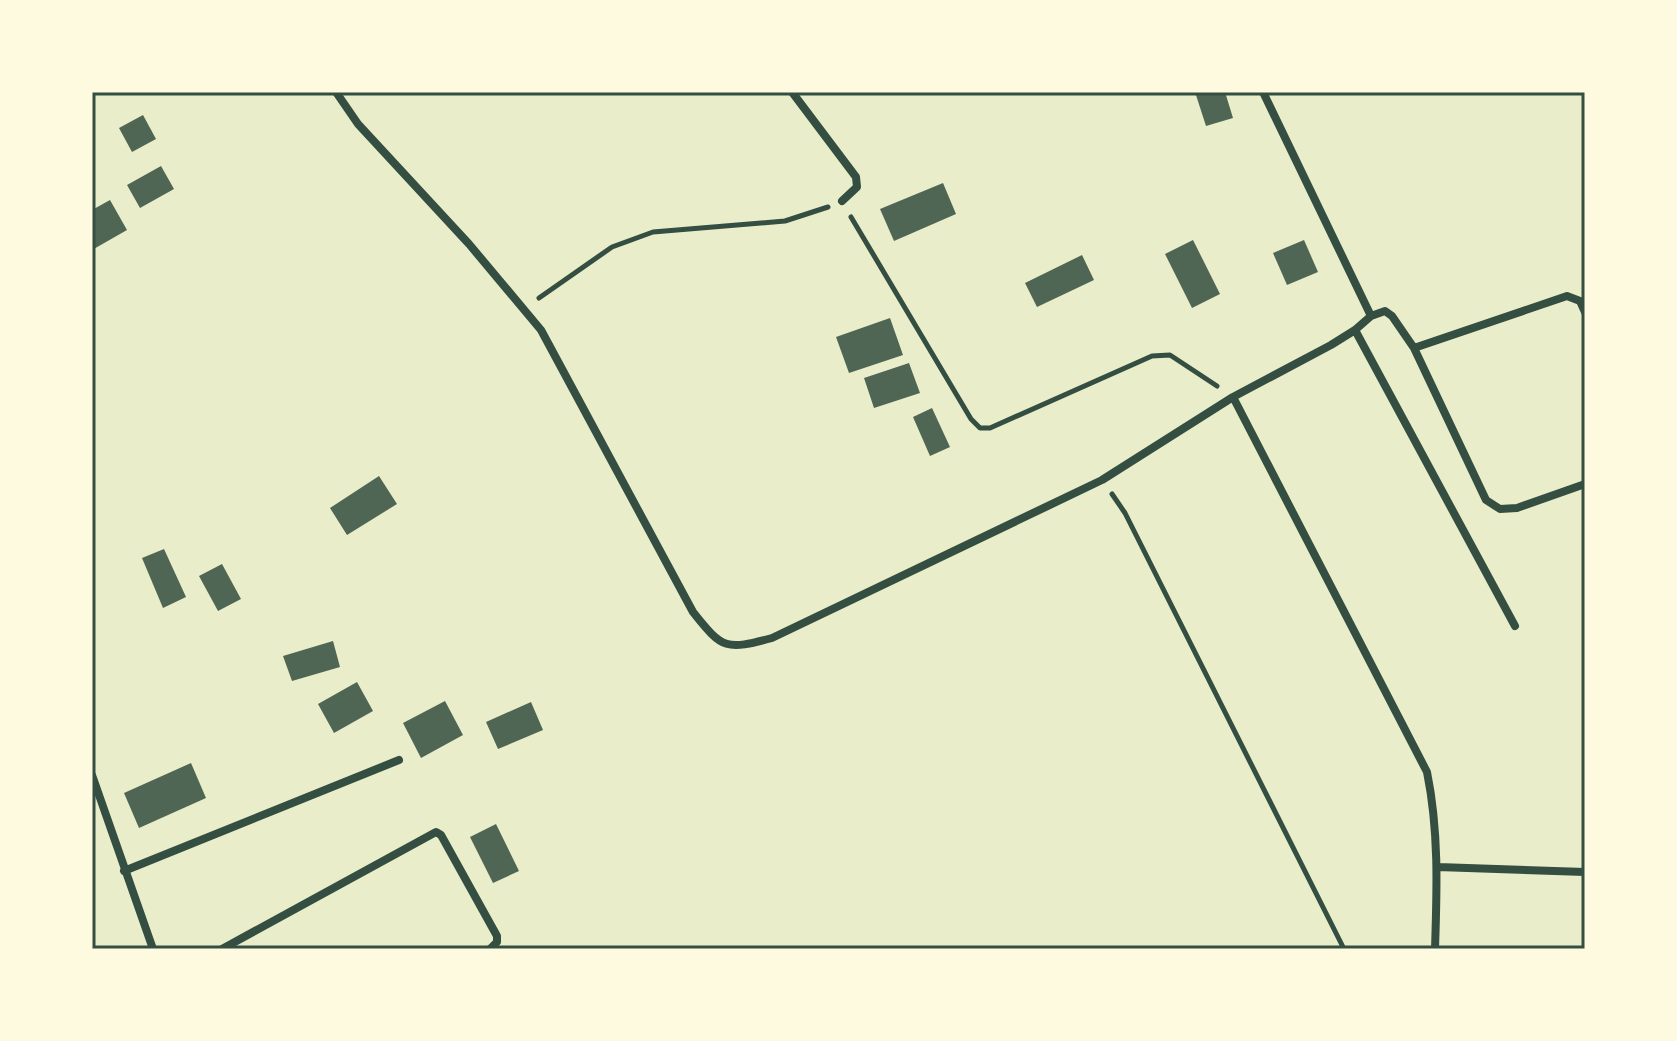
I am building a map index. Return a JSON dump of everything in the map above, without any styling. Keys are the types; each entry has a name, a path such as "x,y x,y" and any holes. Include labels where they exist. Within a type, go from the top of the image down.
{"street":[{"path":"336,92 380,150 525,308 557,357 693,612 714,638 738,647 772,638 1102,480 1233,397 1355,330 1371,316 1385,311 1392,316 1414,348 1486,500 1500,509 1517,508 1585,484"},
{"path":"792,92 856,177 857,187 842,201"},
{"path":"1263,92 1371,316"},
{"path":"1414,348 1567,296 1580,301 1585,312"},
{"path":"1355,330 1515,626"},
{"path":"1233,397 1427,772 1433,800 1438,867 1435,949"},
{"path":"124,871 399,760"},
{"path":"92,775 153,949"},
{"path":"222,949 436,832 441,835 497,936 497,942 490,949"},
{"path":"1438,867 1585,872"}],"path":[{"path":"525,308 612,247 653,232 785,221 842,201 971,419 980,428 990,428 1152,356 1170,355 1233,397"},
{"path":"1102,480 1125,513 1344,949"}],"building":[{"path":"1195,92 1225,92 1233,118 1206,126"},
{"path":"143,115 156,139 132,152 119,128"},
{"path":"161,166 174,189 140,208 127,185"},
{"path":"943,183 956,214 894,241 880,209"},
{"path":"110,200 127,230 92,250 92,210"},
{"path":"1193,240 1220,294 1192,308 1165,254"},
{"path":"1304,240 1318,272 1287,285 1273,253"},
{"path":"1082,255 1094,280 1037,307 1025,283"},
{"path":"890,318 903,355 849,373 836,337"},
{"path":"909,363 920,393 874,408 864,378"},
{"path":"932,408 950,447 930,456 913,417"},
{"path":"379,476 397,504 347,535 330,508"},
{"path":"164,549 186,597 163,608 142,558"},
{"path":"222,564 241,599 218,611 199,576"},
{"path":"333,641 340,667 292,681 283,656"},
{"path":"357,682 373,711 334,733 318,704"},
{"path":"445,701 463,735 421,758 403,723"},
{"path":"531,702 543,730 498,749 486,722"},
{"path":"191,763 206,798 139,828 124,793"},
{"path":"496,824 519,871 493,883 470,837"}]}
